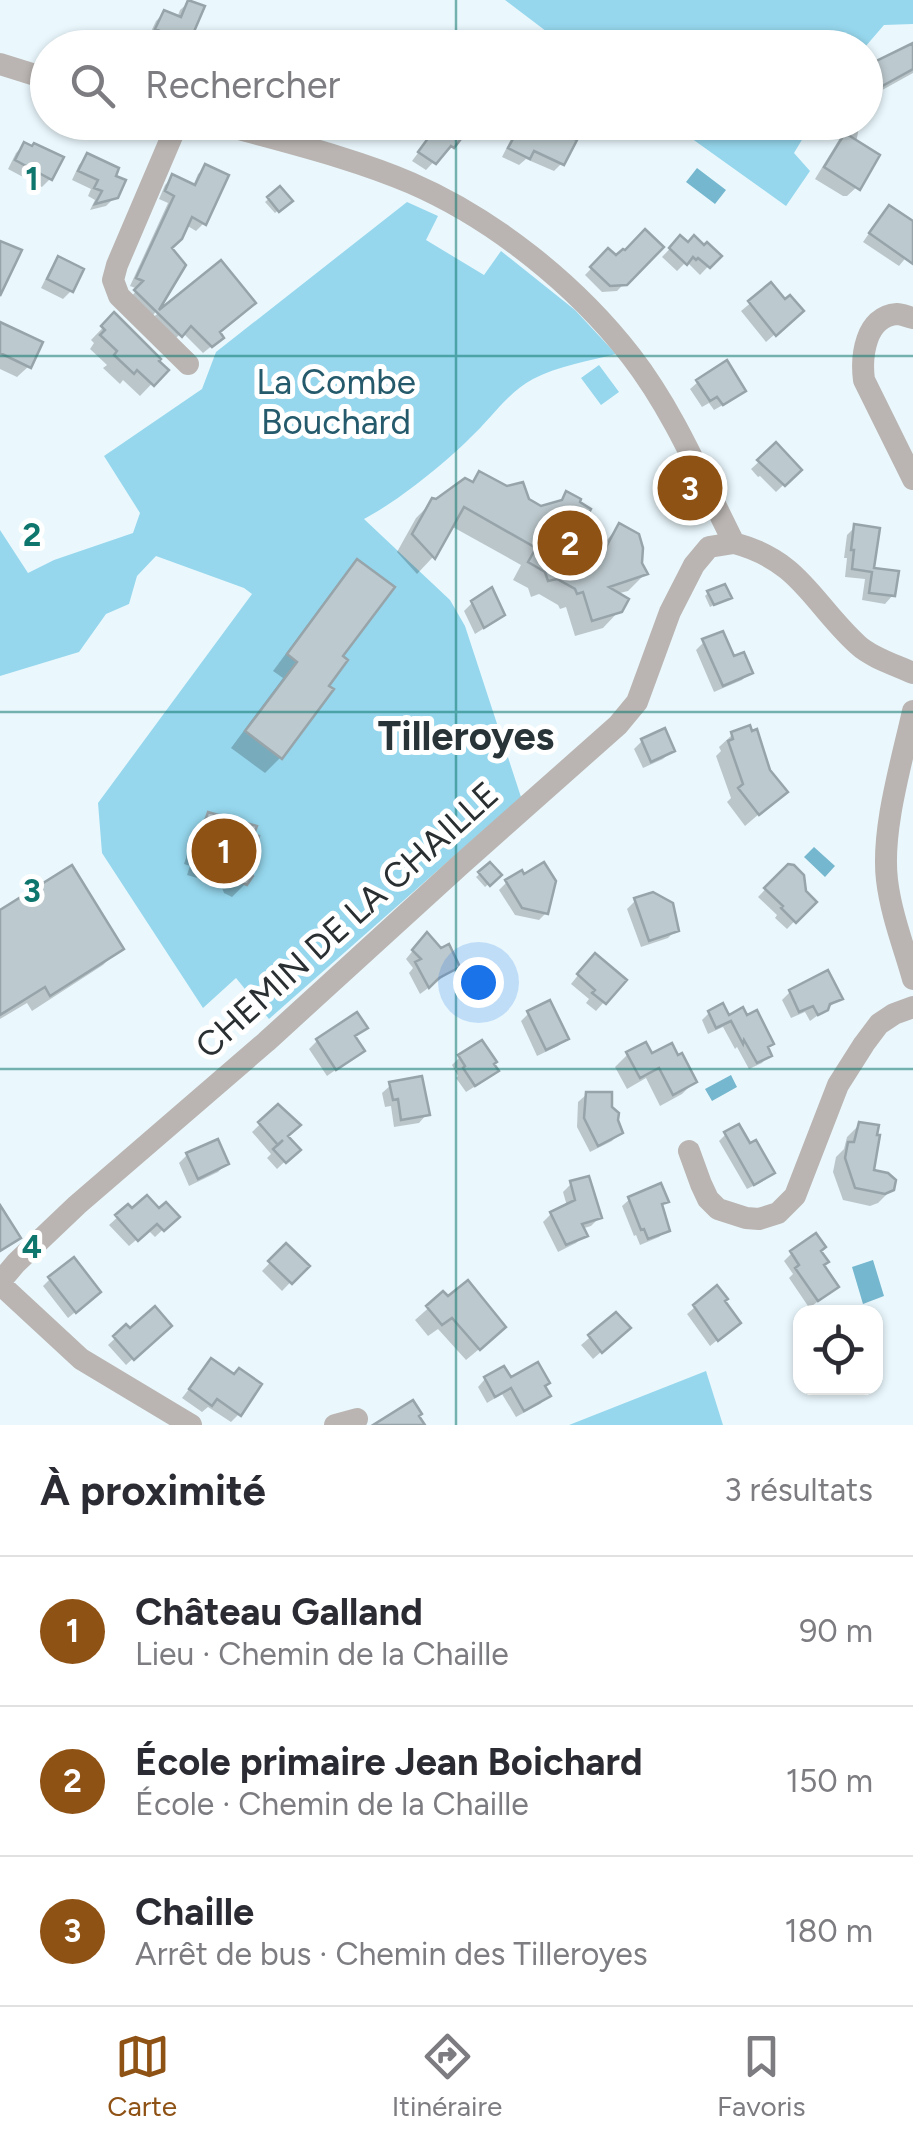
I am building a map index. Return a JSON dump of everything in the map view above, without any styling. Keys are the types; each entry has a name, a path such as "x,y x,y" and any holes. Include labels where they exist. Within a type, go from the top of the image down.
{"street":[{"path":"0,64 30,73"},
{"path":"170,140 112,280 120,296 188,364"},
{"path":"277,140 410,183 471,215 549,270 600,318 634,358 683,436 734,543 756,549 795,574 860,647 913,673"},
{"path":"913,318 896,314 882,319 872,329 864,347 862,365 864,380 913,479"},
{"name":"CHEMIN DE LA CHAILLE","path":"0,1283 77,1205 266,1042 618,725 636,702 670,612 694,564 709,547 734,543"},
{"path":"913,711 890,822 886,862 891,901 913,979"},
{"path":"689,1151 708,1199 718,1209 746,1218 778,1213 796,1196 838,1086 864,1044 879,1024 913,1006"},
{"path":"0,1283 81,1359 191,1425"}],"green space":[{"path":"505,0 913,0 913,24 884,25 880,30 545,30"},
{"path":"694,140 802,140 794,153 810,171 786,206"},
{"name":"La Combe Bouchard","path":"407,202 438,216 426,240 484,275 501,251 575,310 616,354 574,364 524,384 434,471 364,519 450,600 465,626 521,797 269,1019 236,978 203,1008 102,853 98,803 252,594 156,556 137,576 129,604 106,614 79,652 0,676 0,530 28,573 133,533 140,513 104,456 202,389 216,352"},
{"path":"599,365 619,392 601,405 581,378"},
{"path":"706,1371 723,1425 569,1425"}],"shaded area":[{"path":"697,168 726,190 715,204 686,182"},
{"path":"814,847 835,866 825,877 804,857"},
{"path":"731,1075 737,1087 712,1101 705,1089"},
{"path":"873,1260 884,1296 863,1304 852,1267"}],"building":[{"path":"188,0 205,6 195,30 155,29 164,10 181,17"},
{"path":"913,43 913,69 883,86 883,58"},
{"path":"427,140 460,140 436,164 418,152"},
{"path":"512,140 577,140 564,165 534,151 530,159 508,148"},
{"path":"841,140 856,140 880,155 860,190 824,167"},
{"path":"24,142 64,157 52,180 15,160"},
{"path":"87,153 119,168 116,176 126,180 118,198 95,204 102,191 94,188 98,180 78,171"},
{"path":"205,164 229,175 206,225 192,217 182,239 172,248 186,265 159,310 221,260 256,303 220,332 224,338 212,347 191,326 182,337 134,290 143,281 136,278 174,196 165,191 172,174 195,185"},
{"path":"280,186 293,201 279,212 267,197"},
{"path":"889,205 913,221 913,264 869,233"},
{"path":"645,229 664,247 627,285 610,286 590,267 608,248 616,255 625,250"},
{"path":"680,235 688,242 694,235 722,256 710,268 693,257 687,265 669,248"},
{"path":"0,241 22,250 0,296"},
{"path":"58,256 84,269 73,292 47,279"},
{"path":"771,282 785,299 790,295 804,311 776,336 748,301"},
{"path":"114,312 169,370 154,386 137,370 134,374 100,335 105,330 101,326"},
{"path":"0,322 43,342 31,368 0,353"},
{"path":"727,360 746,391 723,405 717,397 710,401 696,380"},
{"path":"776,442 802,470 785,486 757,460"},
{"path":"479,471 507,486 523,482 529,499 541,506 562,500 566,491 581,499 591,509 578,534 605,549 619,523 639,534 642,563 648,574 609,587 629,599 622,612 592,621 583,592 577,594 557,579 548,581 545,572 528,562 536,548 464,507 435,559 412,534 432,498 465,478 473,482"},
{"path":"854,524 880,528 874,568 899,571 895,596 869,593 872,572 852,569"},
{"path":"357,559 395,587 343,656 348,660 329,686 334,689 282,759 245,731 297,662 287,654"},
{"path":"725,584 732,598 714,605 707,591"},
{"path":"492,587 505,615 484,628 471,601"},
{"path":"723,631 734,656 744,652 753,673 723,686 702,639"},
{"path":"750,725 752,731 757,729 770,770 788,792 759,815 738,788 743,784 728,741 733,739 731,732"},
{"path":"665,728 675,751 651,762 641,739"},
{"path":"208,812 257,826 254,834 259,836 249,869 253,876 247,885 237,881 234,873 198,862 201,853 195,851"},
{"path":"490,862 502,875 490,886 478,872"},
{"path":"544,862 556,881 548,914 522,908 505,880"},
{"path":"788,864 804,875 806,891 817,902 796,923 764,888"},
{"path":"72,865 124,949 50,996 45,987 0,1015 0,910"},
{"path":"653,892 673,903 679,931 649,941 634,898"},
{"path":"427,932 441,948 449,944 460,967 429,988 415,962 421,959 412,950"},
{"path":"595,953 627,980 606,1004 577,974"},
{"path":"828,970 843,999 818,1015 813,1006 799,1012 789,990"},
{"path":"550,1000 569,1039 546,1050 527,1011"},
{"path":"723,1003 729,1015 743,1007 747,1015 757,1010 774,1044 768,1047 772,1056 757,1063 731,1021 716,1028 708,1011"},
{"path":"357,1012 368,1028 355,1036 365,1051 336,1070 316,1039"},
{"path":"482,1040 499,1071 475,1086 458,1055"},
{"path":"646,1042 652,1053 672,1043 678,1055 682,1053 697,1082 673,1095 659,1068 640,1078 626,1052"},
{"path":"422,1076 430,1115 401,1120 398,1099 393,1100 389,1082"},
{"path":"586,1092 612,1092 612,1107 619,1113 623,1133 598,1146 584,1118"},
{"path":"278,1104 301,1125 288,1136 301,1150 286,1163 273,1149 278,1145 258,1122"},
{"path":"859,1122 879,1125 874,1170 888,1173 896,1180 894,1190 885,1194 855,1188 845,1158 848,1142 854,1142"},
{"path":"739,1124 750,1143 756,1140 775,1173 754,1185 724,1132"},
{"path":"218,1139 229,1164 198,1179 186,1153"},
{"path":"589,1176 602,1218 582,1224 588,1236 566,1245 550,1212 575,1200 570,1181"},
{"path":"661,1183 669,1202 662,1204 670,1231 648,1239 628,1197"},
{"path":"147,1195 159,1208 166,1202 180,1217 164,1231 157,1224 138,1241 115,1215 128,1204 132,1208"},
{"path":"0,1205 21,1238 0,1251"},
{"path":"816,1233 826,1247 821,1251 829,1262 824,1265 839,1287 818,1301 795,1268 799,1265 790,1251"},
{"path":"286,1243 310,1266 292,1284 268,1261"},
{"path":"74,1257 101,1292 76,1313 48,1277"},
{"path":"468,1280 506,1327 480,1350 452,1318 442,1325 426,1306 443,1291 448,1296"},
{"path":"717,1285 741,1323 718,1341 693,1305"},
{"path":"155,1306 172,1326 134,1360 113,1336 126,1324 130,1328"},
{"path":"616,1312 631,1328 602,1353 588,1335"},
{"path":"211,1358 234,1374 239,1368 262,1384 241,1416 217,1399 212,1406 189,1389"},
{"path":"538,1362 550,1383 545,1386 551,1396 524,1411 511,1388 495,1397 484,1377 504,1366 511,1377"},
{"path":"413,1400 425,1425 373,1425"}],"place":[{"name":"Chaille","path":"690,488"},
{"name":"École primaire Jean Boichard","path":"570,543"},
{"name":"Château Galland","path":"224,851"}],"district":[{"name":"Tilleroyes","path":"466,736"}]}
